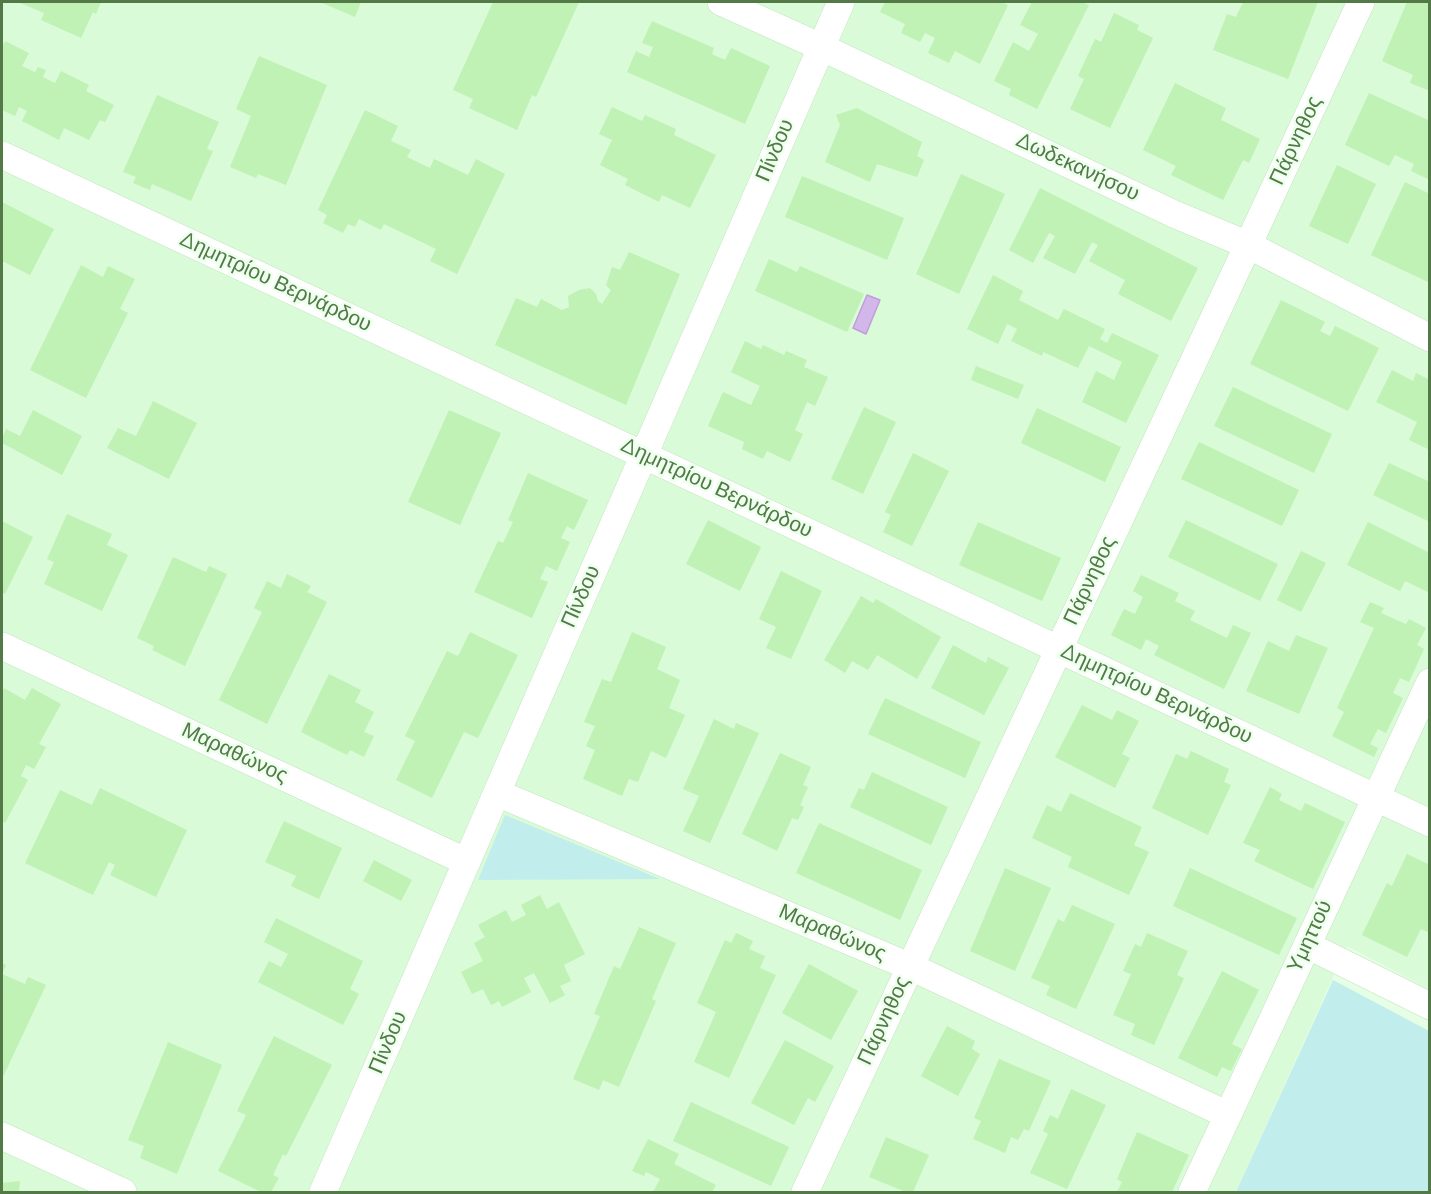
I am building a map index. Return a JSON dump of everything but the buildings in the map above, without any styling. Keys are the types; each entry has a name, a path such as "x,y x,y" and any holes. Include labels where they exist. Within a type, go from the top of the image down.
{"street":[{"name":"Δωδεκανήσου","path":"722,2 1174,213 1248,245 1430,338"},
{"name":"Πίνδου","path":"323,1192 841,2"},
{"name":"Πάρνηθος","path":"805,1192 1361,2"},
{"name":"Δημητρίου Βερνάρδου","path":"2,155 1430,823"},
{"name":"Μαραθώνος","path":"2,646 467,862"},
{"name":"Υμηττού","path":"1192,1192 1430,682"},
{"name":"Μαραθώνος","path":"497,793 911,967 1228,1116"},
{"path":"1307,945 1430,1006"},
{"path":"2,1136 123,1192"}],"shaded area":[{"path":"2,2 1429,2 1429,989 1347,946 1236,1192 2,1192"},
{"path":"867,295 880,300 866,334 853,328"},
{"path":"505,815 660,879 478,880"},
{"path":"1333,980 1429,1031 1429,1192 1236,1192"}]}
